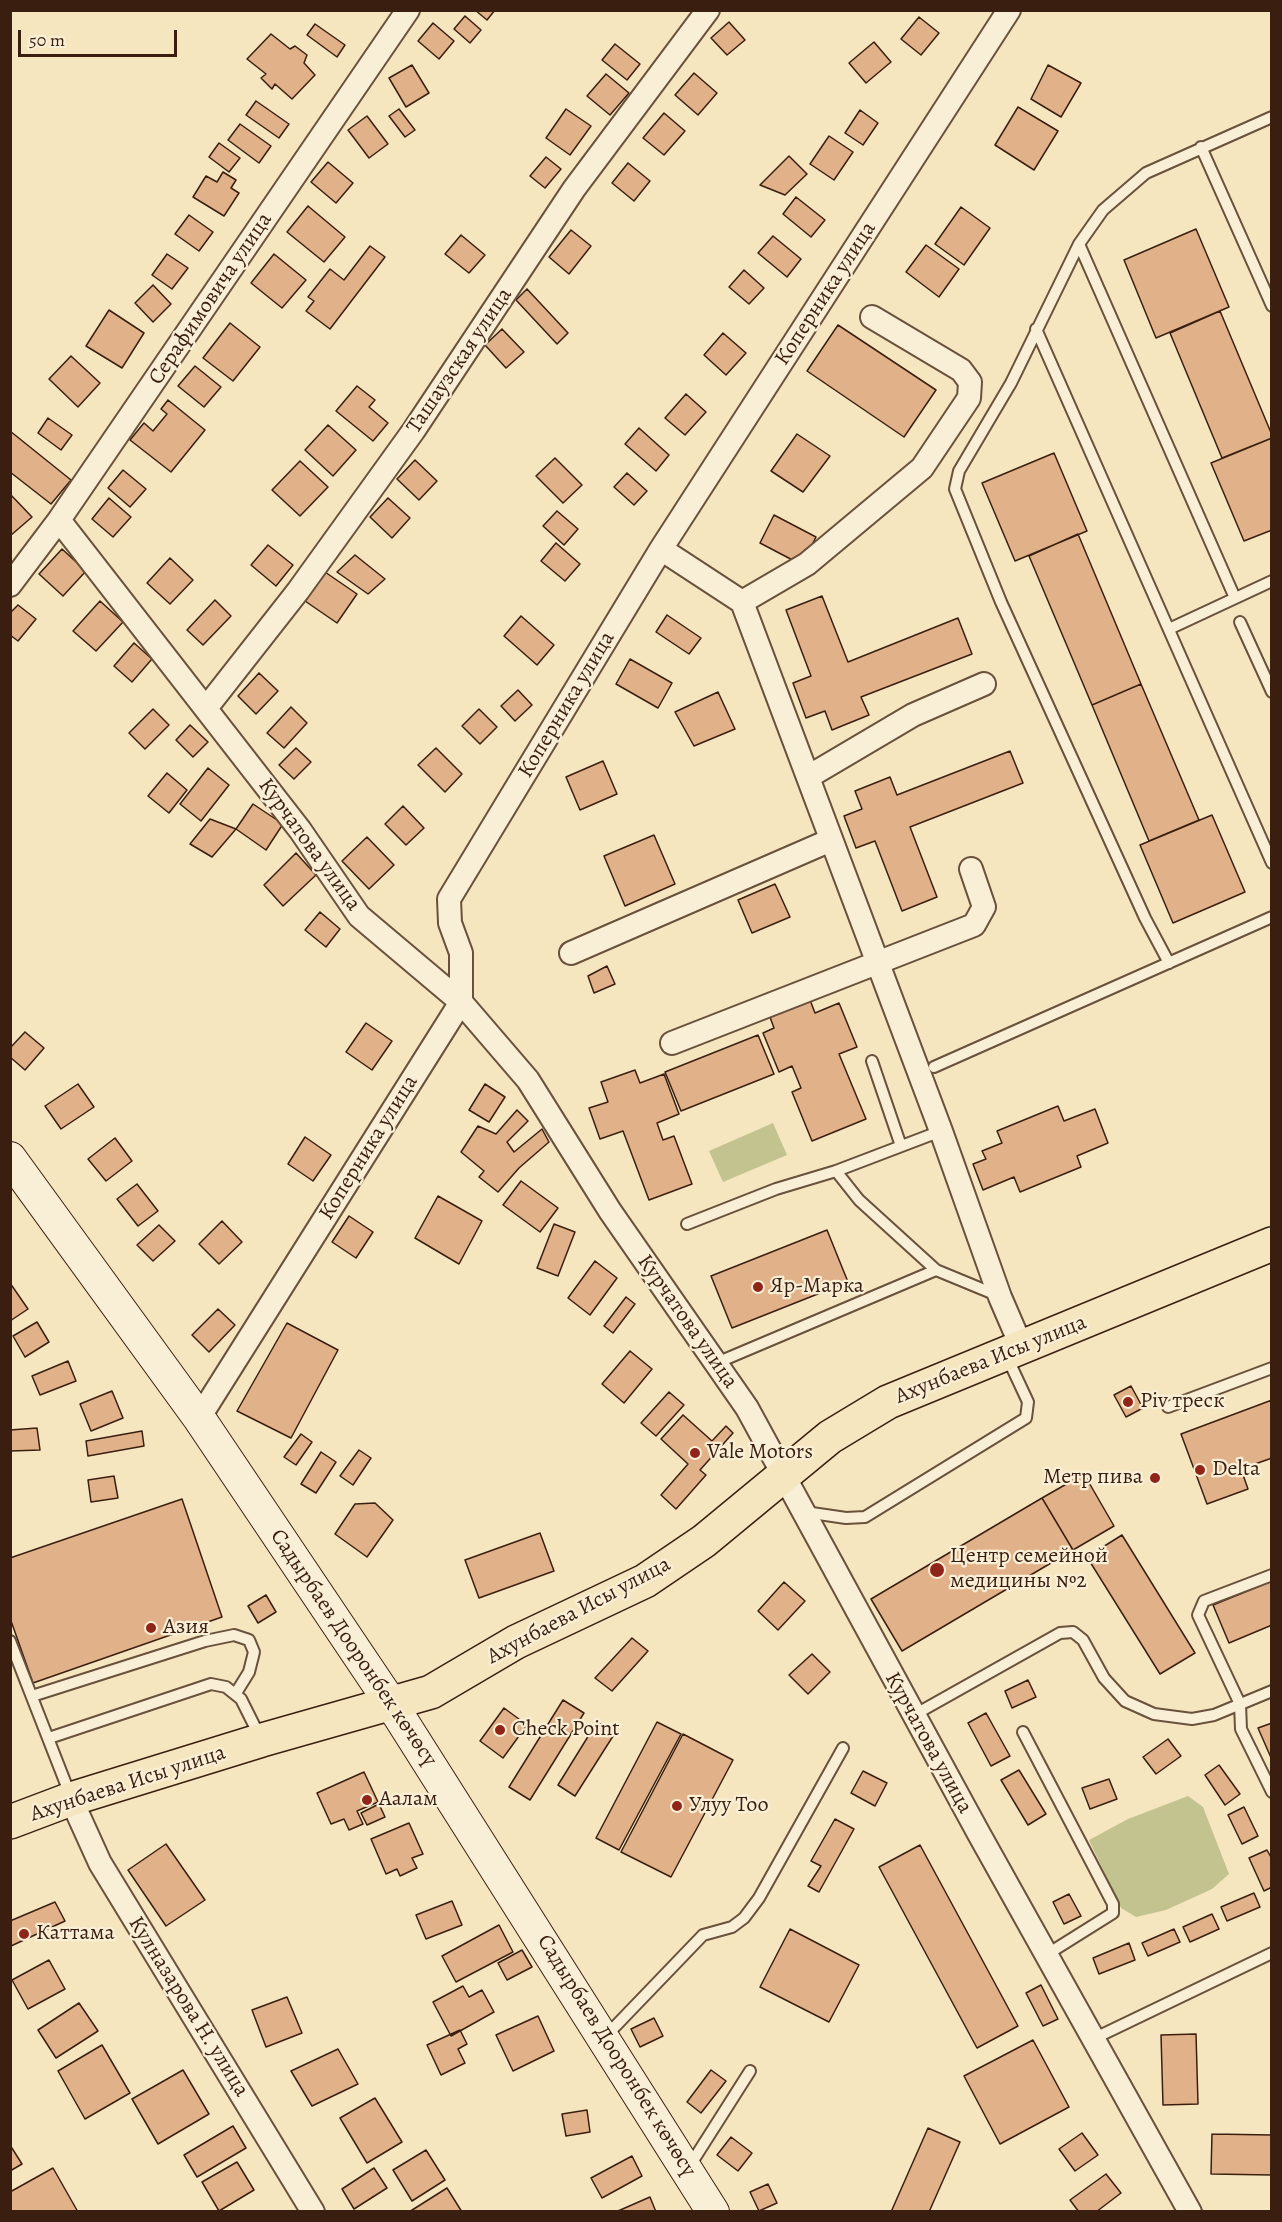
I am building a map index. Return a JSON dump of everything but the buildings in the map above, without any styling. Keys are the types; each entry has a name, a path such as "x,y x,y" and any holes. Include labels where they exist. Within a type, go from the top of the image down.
{"main road":[{"name":"Садырбаев Дооронбек көчөсү","path":"10,1158 199,1418 392,1705 713,2211"},
{"name":"Ахунбаева Исы улица","path":"10,1822 71,1799 262,1740 392,1705 431,1692 516,1642 645,1581 704,1541 830,1437 888,1402 1272,1244"}],"street":[{"name":"Серафимовича улица","path":"10,585 59,520 408,10"},
{"name":"Ташаузская улица","path":"207,707 298,591 414,430 574,189 708,10"},
{"name":"Коперника улица","path":"199,1418 461,1002 460,953 450,922 449,899 661,549 1009,10"},
{"path":"742,602 807,564 922,468 969,398 970,382 961,370 872,317"},
{"name":"Курчатова улица","path":"59,520 207,707 300,830 359,916 461,1002 528,1080 610,1211 714,1364 747,1408 782,1477 913,1715 1190,2211"},
{"path":"661,549 742,602 941,1131 1000,1297 1014,1351"},
{"path":"808,777 913,715 984,684"},
{"path":"571,953 831,840"},
{"path":"672,1043 974,925 984,907 971,869"},
{"name":"Кулназарова Н. улица","path":"71,1799 84,1833 100,1863 313,2211"}],"lane":[{"path":"1169,963 1145,918 1001,602 955,489 959,471 1011,383 1079,244 1103,210 1146,173 1271,118"},
{"path":"1201,147 1272,306"},
{"path":"1079,244 1235,598"},
{"path":"1036,329 1272,863"},
{"path":"1169,629 1272,581"},
{"path":"1240,622 1272,692"},
{"path":"934,1066 1272,917"},
{"path":"872,1061 901,1146"},
{"path":"687,1224 776,1189 836,1171 941,1131"},
{"path":"836,1171 859,1200 936,1270 1000,1297"},
{"path":"714,1364 936,1270"},
{"path":"801,1511 846,1518 865,1517 1026,1418 1028,1402 1014,1351"},
{"path":"1168,1407 1272,1368"},
{"path":"1272,1575 1204,1601 1198,1615 1240,1704 1241,1730 1272,1792"},
{"path":"913,1715 1060,1633 1073,1632 1083,1640 1104,1678 1125,1701 1154,1714 1192,1719 1214,1715 1272,1691"},
{"path":"32,1696 205,1641 234,1635 249,1640 254,1652 249,1672 236,1693"},
{"path":"10,1641 71,1799"},
{"path":"49,1738 211,1684 220,1684 236,1693 262,1740"},
{"path":"1023,1732 1113,1904 1113,1913 1046,1955"},
{"path":"604,2038 703,1935 732,1927 744,1918 759,1898 843,1748"},
{"path":"1093,2039 1272,1953"},
{"path":"687,2170 750,2071"}],"green space":[{"path":"773,1123 787,1155 723,1182 709,1151"},
{"path":"1188,1796 1203,1807 1229,1874 1212,1889 1166,1910 1136,1917 1121,1908 1089,1840 1128,1819"}],"place":[{"name":"Яр-Марка","path":"758,1287"},
{"name":"Piv треск","path":"1128,1402"},
{"name":"Vale Motors","path":"695,1453"},
{"name":"Delta","path":"1200,1470"},
{"name":"Метр пива","path":"1155,1478"},
{"name":"Центр семейной медицины №2","path":"937,1570"},
{"name":"Азия","path":"151,1628"},
{"name":"Check Point","path":"500,1730"},
{"name":"Аалам","path":"367,1800"},
{"name":"Улуу Тоо","path":"677,1806"},
{"name":"Каттама","path":"24,1934"}]}
